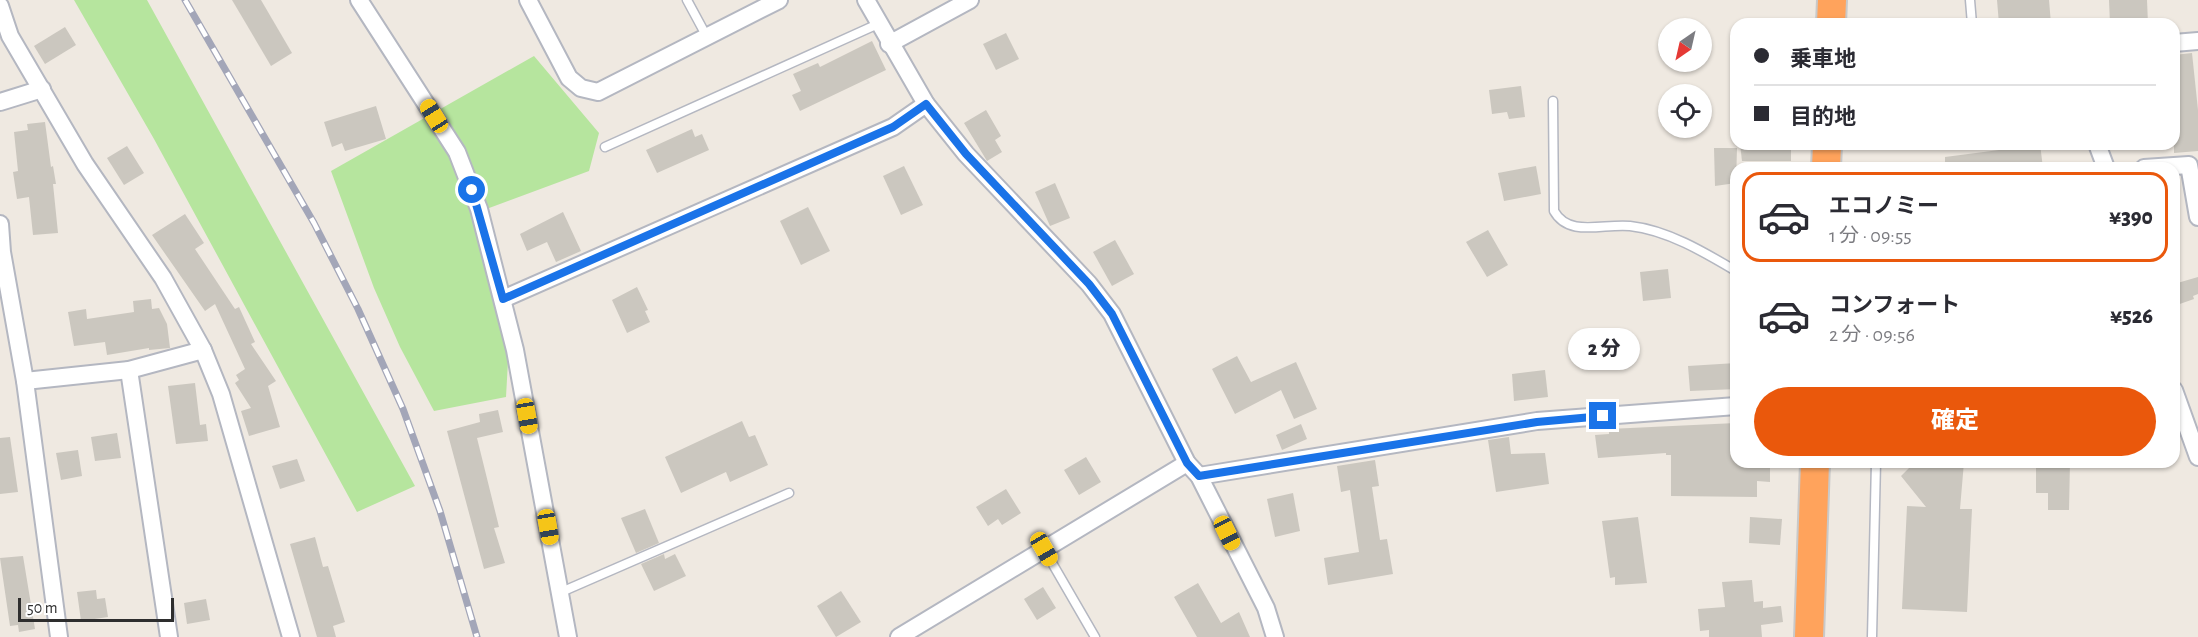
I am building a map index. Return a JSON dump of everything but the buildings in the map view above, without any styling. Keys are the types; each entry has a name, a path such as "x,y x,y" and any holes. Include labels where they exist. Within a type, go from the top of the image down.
{"highway":[{"path":"1832,0 1832,18"},
{"path":"1809,637 1815,468"}],"street":[{"path":"358,0 457,152 479,209 515,350 568,637"},
{"path":"528,0 569,78 581,88 598,93 780,0"},
{"path":"866,0 889,44 926,104 966,154 1089,284 1112,314 1187,463 1199,476 1266,608 1275,637"},
{"path":"889,44 970,0"},
{"path":"0,6 10,36 85,164 163,278 203,350 221,394 291,637"},
{"path":"2180,42 2198,41"},
{"path":"0,102 42,89"},
{"path":"503,299 893,127 926,104"},
{"path":"2180,166 2189,165 2198,217"},
{"path":"0,224 1,253 25,381 59,637"},
{"path":"25,381 129,370 203,350"},
{"path":"129,370 169,637"},
{"path":"1199,476 1537,422 1730,406"},
{"path":"2180,407 2198,457"},
{"path":"899,637 1187,463"}],"lane":[{"path":"687,0 707,37"},
{"path":"1970,0 1972,18"},
{"path":"605,147 878,24"},
{"path":"1553,101 1554,211 1560,222 1571,227 1631,226 1704,253 1730,268"},
{"path":"1872,637 1875,468"},
{"path":"560,593 789,493"},
{"path":"1044,549 1095,637"}],"green space":[{"path":"74,0 147,0 415,486 357,512 154,139"},
{"path":"534,56 599,133 589,171 473,214 508,361 506,397 434,411 400,347 374,288 331,171"}],"railway":[{"path":"185,0 314,223 358,309 403,409 440,511 477,637"}],"route":[{"path":"472,190 503,299 893,127 926,104 966,154 1089,284 1112,314 1187,463 1199,476 1537,422 1603,416"}]}
